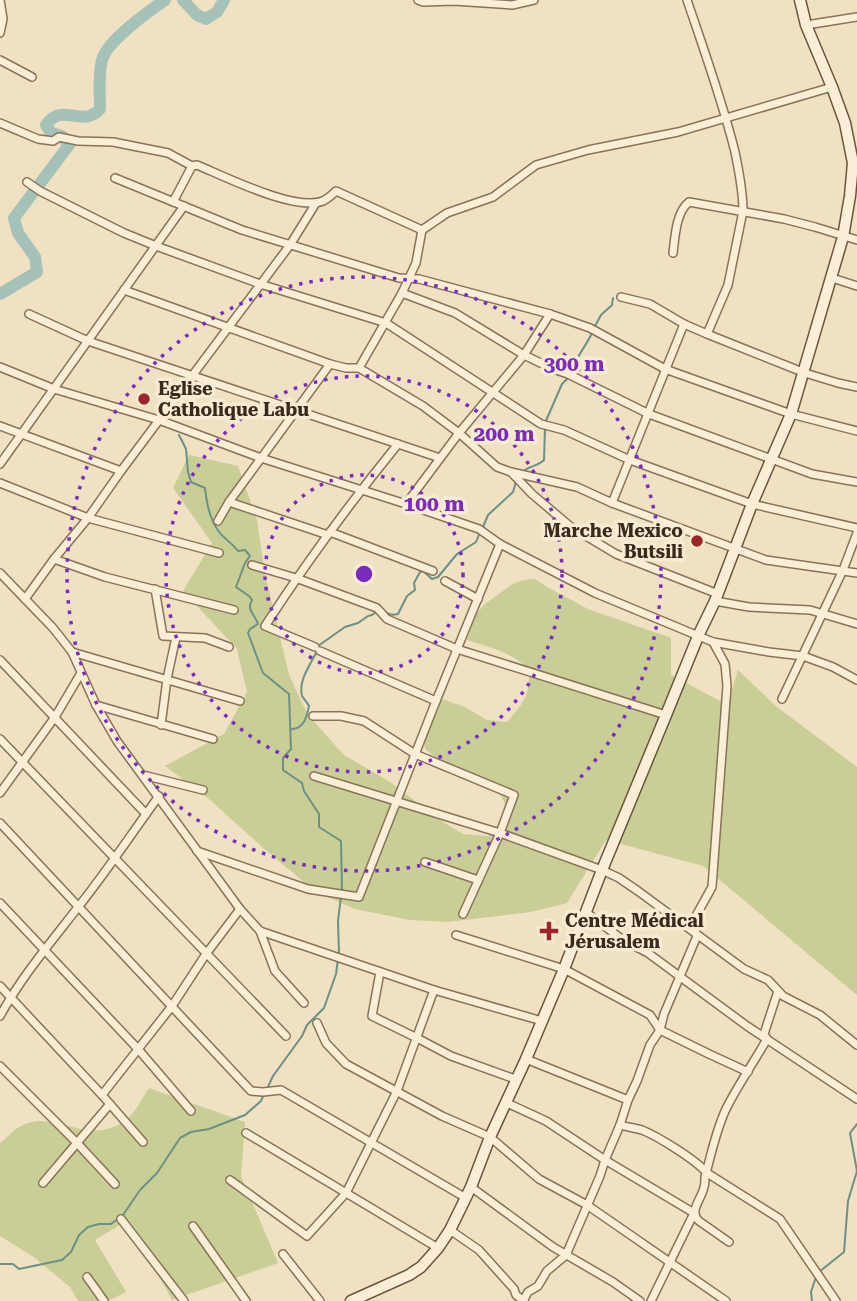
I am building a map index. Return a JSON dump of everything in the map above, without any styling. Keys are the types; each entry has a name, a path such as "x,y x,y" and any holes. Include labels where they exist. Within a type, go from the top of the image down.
{"street":[{"path":"418,0 512,5 534,0"},
{"path":"687,0 727,117 742,183 743,211 728,285 706,334"},
{"path":"351,1301 409,1276 438,1248 450,1230 564,969 602,870 791,414 843,237 853,163 852,133 845,123 806,25 800,0"},
{"path":"0,2 3,19 0,33"},
{"path":"806,25 857,17"},
{"path":"0,60 32,77"},
{"path":"359,368 409,279 416,262 422,230 447,213 493,197 536,165 588,150 678,132 832,87"},
{"path":"0,123 37,139 53,141 59,136 66,139 113,142 168,153 192,166"},
{"path":"173,202 192,166 197,164 277,198 316,203 325,201 336,191 422,230"},
{"path":"115,178 242,230 399,278 419,279 550,314 593,329 665,369 791,414 857,431"},
{"path":"29,183 124,233 156,246 260,284 386,323 492,394 544,425 564,430 630,460 752,504 857,530 843,570 782,699"},
{"path":"673,253 676,230 686,203 689,202 815,227 857,240"},
{"path":"25,599 290,245 316,203"},
{"path":"0,464 184,206"},
{"path":"832,278 857,286"},
{"path":"124,290 330,364 359,368 423,406 497,467 577,487 612,503 766,559 857,573"},
{"path":"402,293 455,313 524,355 649,414 812,474 857,482"},
{"path":"621,297 650,304 706,334 805,373 857,387"},
{"path":"29,314 88,341 440,458"},
{"path":"406,504 459,433 524,355 550,314"},
{"path":"612,503 684,324"},
{"path":"218,522 229,502 330,364"},
{"path":"0,367 54,389 159,420 261,458 481,531 500,544 595,593 713,642 803,656 833,667 857,680"},
{"path":"0,426 121,471"},
{"path":"398,444 361,489 296,578 265,626 436,701"},
{"path":"511,472 571,527 616,554 716,597 749,607 810,610 857,624"},
{"path":"0,483 88,518 219,553"},
{"path":"229,502 329,533 433,571"},
{"path":"197,851 308,889 359,897 500,544"},
{"path":"54,559 105,576 234,610"},
{"path":"252,565 296,578 378,610 387,619 457,649 666,715"},
{"path":"0,573 53,628 72,652 96,705 117,741 240,909 260,931 275,971 304,1003"},
{"path":"445,581 478,599"},
{"path":"155,589 163,636 205,638 229,647"},
{"path":"161,725 176,637"},
{"path":"450,1230 479,1250 523,1300 528,1292 538,1286 547,1271 566,1255 697,936 692,923 712,887 726,700 725,664 713,642"},
{"path":"72,652 240,701"},
{"path":"0,660 146,814"},
{"path":"0,793 55,717 81,673"},
{"path":"96,705 213,739"},
{"path":"313,716 341,716 363,721 415,754 514,795 464,914"},
{"path":"0,739 286,1036"},
{"path":"143,775 202,790"},
{"path":"314,776 499,833 619,878 744,969 768,980 783,996 820,1015 857,1045"},
{"path":"0,1016 10,997 159,796"},
{"path":"0,823 251,1091 281,1090 371,1142 468,1193 640,1301"},
{"path":"425,862 478,880"},
{"path":"0,903 138,1049 191,1111"},
{"path":"102,1095 172,1006 240,909"},
{"path":"587,913 631,946 648,953 747,1026 857,1099"},
{"path":"260,931 434,990 542,1021"},
{"path":"456,935 564,969 650,1015 660,1030 748,1072"},
{"path":"380,972 372,1016 451,1056 516,1079"},
{"path":"0,986 143,1142"},
{"path":"230,1180 307,1236 346,1193 397,1091 434,990"},
{"path":"767,1039 764,1034 778,990"},
{"path":"317,1023 326,1043 346,1064 442,1116 490,1137 539,1179 587,1205 726,1301"},
{"path":"651,1301 704,1190 705,1177 725,1111 767,1039"},
{"path":"526,1059 628,1100"},
{"path":"0,1066 115,1184"},
{"path":"505,1102 546,1121 694,1213 699,1221 729,1242"},
{"path":"43,1183 110,1104"},
{"path":"620,1125 641,1130 659,1139 780,1219 836,1301"},
{"path":"246,1133 438,1248"},
{"path":"121,1219 184,1301"},
{"path":"194,1226 246,1301"},
{"path":"283,1254 320,1301"},
{"path":"87,1277 104,1301"}],"green space":[{"path":"189,455 238,466 257,520 265,574 289,675 308,715 344,755 390,782 463,834 488,836 503,828 506,806 495,784 440,761 425,749 423,735 434,719 442,699 465,707 487,720 507,722 522,704 527,692 529,669 507,654 467,640 477,613 514,583 535,579 588,609 671,638 671,675 724,703 728,703 738,670 777,707 857,767 857,995 703,866 606,840 567,903 531,912 448,922 410,920 355,909 316,892 210,800 165,766 224,734 247,692 237,649 183,591 212,543 173,488"},
{"path":"149,1088 245,1122 241,1176 278,1263 172,1300 128,1220 95,1240 126,1292 108,1301 78,1301 70,1287 35,1258 0,1236 0,1143 18,1127 34,1122 47,1121 85,1130 112,1127 130,1116"}],"waterway":[{"path":"0,294 37,272 35,257 18,233 14,218 69,145 62,136 51,133 46,125 59,115 86,117 100,109 100,72 105,53 129,27 165,0"},
{"path":"183,0 197,15 206,19 217,12 224,0"},
{"path":"594,328 601,315 612,305 613,298"},
{"path":"570,373 592,333"},
{"path":"545,423 562,384 568,378"},
{"path":"522,472 544,460 545,428"},
{"path":"179,435 186,449 191,482 205,488 213,522 238,551 245,550 250,556 236,587 252,600 250,610 258,624 248,633 263,673 289,694 291,749 283,758 283,770 302,783 319,814 319,827 341,841 342,891"},
{"path":"483,527 488,515 513,492 516,482"},
{"path":"383,610 393,615 398,614 407,596 415,590 414,583 420,572 423,571 432,579 438,577 457,554 476,542 480,532"},
{"path":"318,646 345,627 376,612"},
{"path":"292,729 299,727 307,714 309,706 301,690 306,672 317,651"},
{"path":"339,953 338,921 341,896"},
{"path":"267,1089 307,1025 324,1008 336,974 338,959"},
{"path":"0,1264 13,1264 19,1269 62,1260 71,1252 79,1235 88,1227 111,1224 123,1215 140,1190 157,1173 180,1138 245,1115 261,1101 264,1094"},
{"path":"857,1124 850,1133 857,1171"},
{"path":"819,1272 844,1252 848,1201 857,1171"},
{"path":"812,1301 811,1292 816,1277"}],"place":[{"name":"Eglise Catholique Labu","path":"144,399"},
{"name":"Marche Mexico Butsili","path":"697,541"},
{"name":"Centre Médical Jérusalem","path":"549,931"}]}
